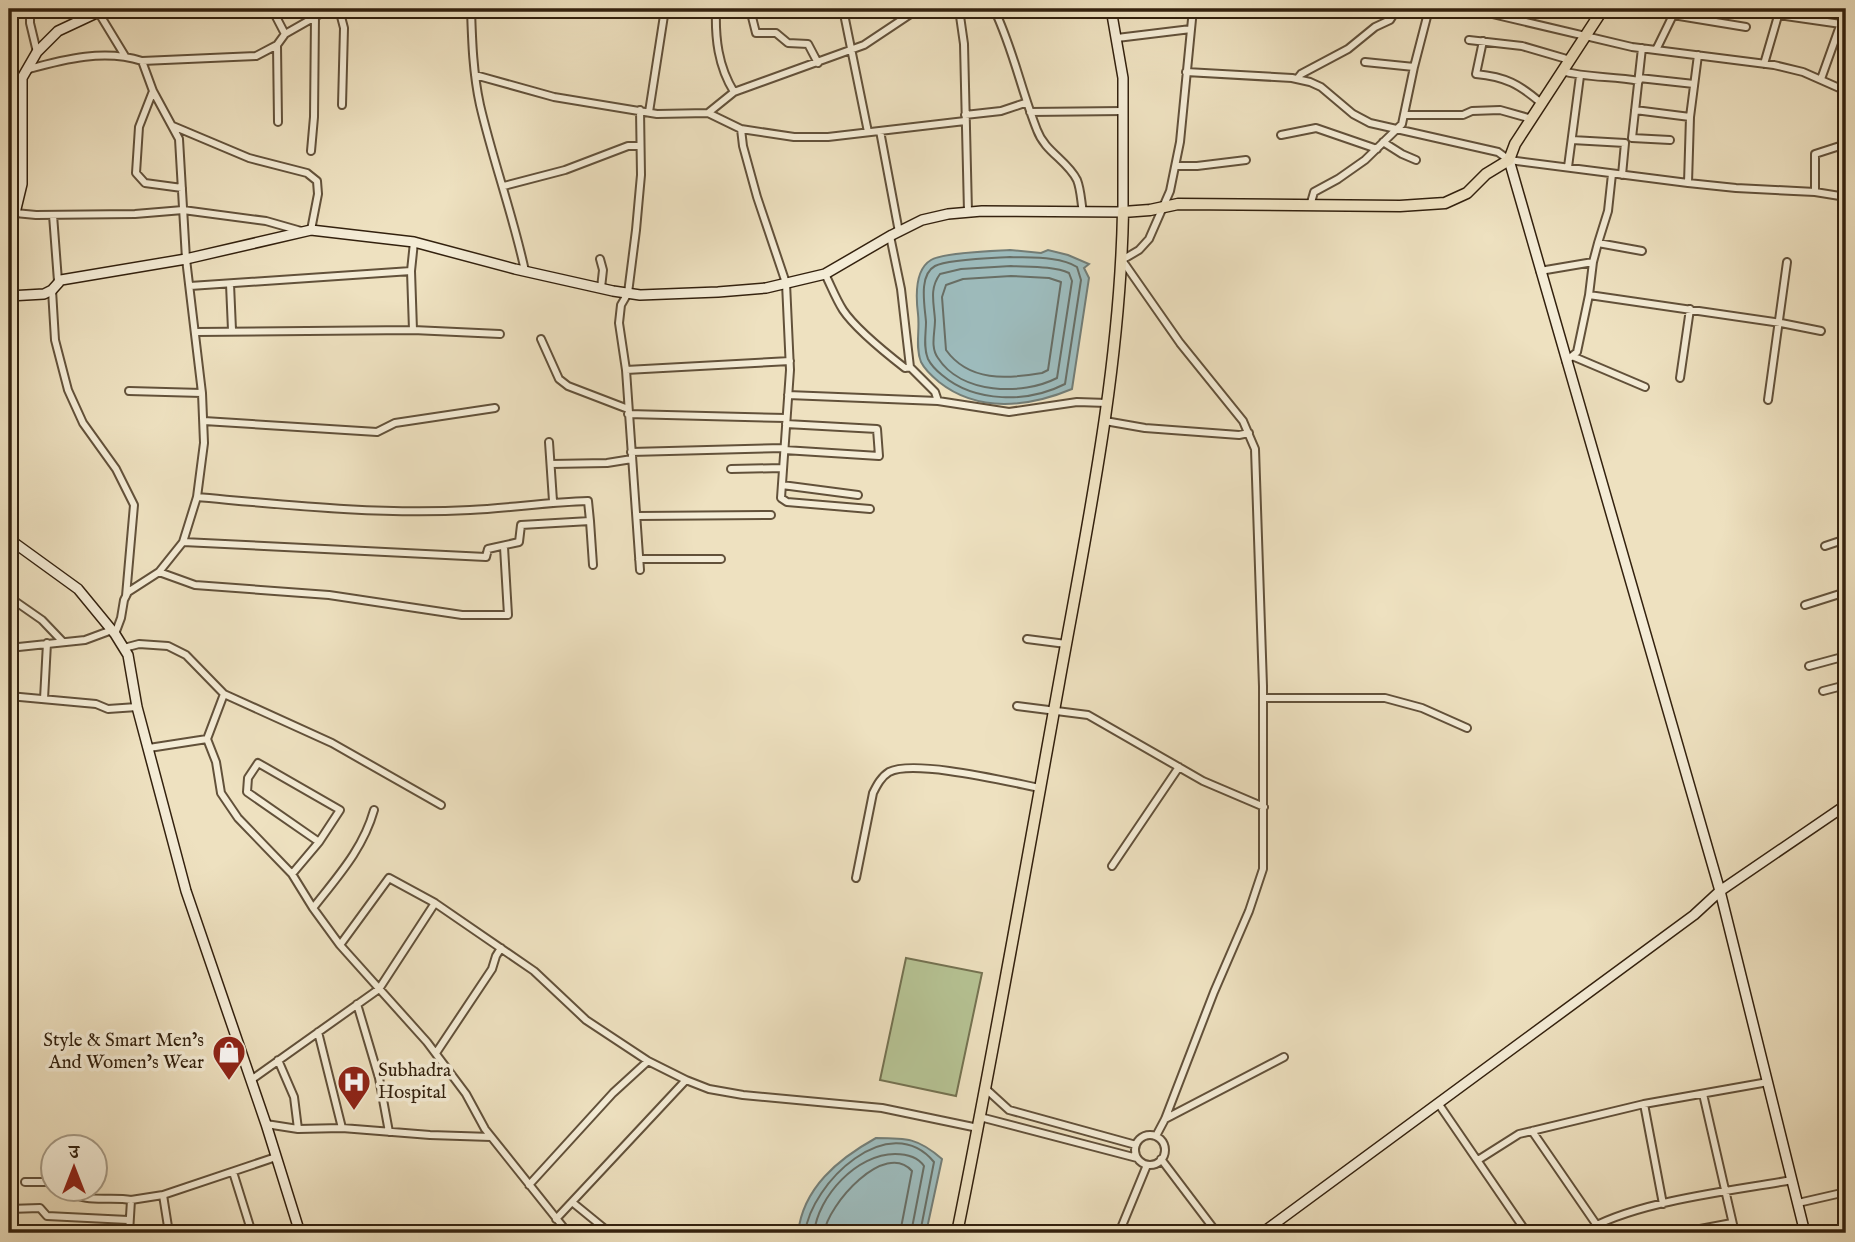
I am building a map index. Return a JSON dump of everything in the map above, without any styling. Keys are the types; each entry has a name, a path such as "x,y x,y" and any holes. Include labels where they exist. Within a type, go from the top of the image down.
{"main road":[{"path":"957,1233 986,1089 1105,421 1122,260 1123,212 1123,78 1111,9"},
{"path":"1602,9 1515,144 1509,160 1540,271 1569,359 1720,891 1805,1233"},
{"path":"12,217 22,184 22,78 37,52 58,31 100,10"},
{"path":"9,296 44,294 52,290 58,281 86,274 144,268 307,231 414,242 525,271 628,293 670,295 766,288 825,274 922,220 968,212 1123,212 1178,204 1400,206 1445,203 1467,193 1486,174 1509,160"},
{"path":"9,541 78,589 114,632 128,655 137,707 186,891 266,1124 300,1233"},
{"path":"1262,1233 1695,915 1720,891 1846,805"}],"street":[{"path":"30,9 30,23 37,52"},
{"path":"228,12 236,9"},
{"path":"272,9 285,34"},
{"path":"29,69 67,58 125,56 142,61 256,56 277,45 285,34 330,9"},
{"path":"340,9 344,28 342,105"},
{"path":"471,9 475,75 481,107 525,271"},
{"path":"649,112 665,9"},
{"path":"716,9 716,42 720,63 734,92"},
{"path":"750,9 756,33 776,33 788,43 808,44 818,62"},
{"path":"843,9 868,132"},
{"path":"708,113 734,92 864,45 918,9"},
{"path":"959,9 964,44 968,212"},
{"path":"994,9 1017,65 1025,103 1044,144 1076,178 1083,212"},
{"path":"1156,1136 1249,911 1263,869 1263,698 1255,449 1243,421 1180,344 1122,260 1139,250 1149,239 1170,191 1176,166 1193,9"},
{"path":"1297,79 1301,74 1348,49 1375,27 1390,20 1395,12 1401,9"},
{"path":"1310,205 1314,191 1338,179 1365,160 1402,124 1429,9"},
{"path":"1471,9 1642,48 1764,64 1803,72 1846,91"},
{"path":"1821,79 1846,9"},
{"path":"100,10 125,56"},
{"path":"1656,50 1675,12 1746,27"},
{"path":"1764,64 1779,12 1841,24"},
{"path":"311,151 315,16"},
{"path":"1116,38 1191,29"},
{"path":"1469,40 1522,46 1570,60"},
{"path":"1483,41 1476,74 1505,78 1524,88 1541,103"},
{"path":"277,45 278,122"},
{"path":"1642,48 1632,138 1670,140"},
{"path":"1688,183 1690,117 1698,55"},
{"path":"9,648 85,640 114,632 128,592 159,572 183,542 197,497 204,421 186,259 179,139 153,91 142,61"},
{"path":"1364,62 1414,67"},
{"path":"1562,71 1580,76 1598,75 1695,85"},
{"path":"1186,72 1297,79 1321,87 1361,119 1395,130 1498,152 1509,160 1688,183 1815,191 1846,197"},
{"path":"475,75 554,97 649,112 708,113 741,129 794,137 828,137 952,124 965,118 1025,103"},
{"path":"1568,167 1580,76"},
{"path":"153,91 139,127 136,173 145,184 182,188"},
{"path":"9,95 21,93"},
{"path":"640,110 641,175 628,293 621,305 619,323 626,370 640,570"},
{"path":"1404,114 1463,115 1472,111 1500,110 1532,119"},
{"path":"1635,110 1690,117"},
{"path":"1030,112 1123,111"},
{"path":"12,217 183,210 266,221 307,231 318,194 317,181 307,173 249,158 172,125"},
{"path":"1281,135 1316,128 1377,149"},
{"path":"741,129 757,197 786,283 790,361 781,498 787,502 870,509"},
{"path":"880,131 910,367 935,392 938,401"},
{"path":"1572,140 1625,143 1622,175"},
{"path":"1383,142 1416,160"},
{"path":"1815,191 1815,154 1846,144"},
{"path":"504,187 565,170 628,146 640,146"},
{"path":"1176,166 1246,160"},
{"path":"1612,174 1608,211 1593,262 1577,352 1569,359 1646,387"},
{"path":"53,215 58,281"},
{"path":"413,330 411,271 414,242"},
{"path":"1598,243 1642,251"},
{"path":"600,259 603,270 601,288"},
{"path":"1540,271 1593,262"},
{"path":"1768,400 1781,323 1787,262"},
{"path":"190,286 411,271"},
{"path":"825,274 843,310 892,358 905,368 910,367"},
{"path":"230,284 232,330"},
{"path":"52,290 58,359 68,390 82,423 116,469 134,505 124,594 126,596"},
{"path":"1589,295 1821,331"},
{"path":"1680,378 1690,309"},
{"path":"196,332 413,330 500,334"},
{"path":"541,339 559,379 593,398 628,412 877,429 879,456 784,449 631,455 607,463 551,464"},
{"path":"626,370 790,361"},
{"path":"129,391 202,393"},
{"path":"788,395 938,401 1009,412 1077,402 1107,403"},
{"path":"204,421 377,432 396,423 495,408"},
{"path":"1105,421 1145,428 1239,435 1249,433"},
{"path":"549,442 553,501"},
{"path":"731,470 783,468"},
{"path":"782,485 858,495"},
{"path":"197,497 282,505 400,511 472,510 553,501 588,501 593,565"},
{"path":"637,516 771,515"},
{"path":"183,542 486,557 488,550 519,542 520,525 590,522"},
{"path":"1825,546 1846,540"},
{"path":"159,572 195,585 328,596 462,614 508,614 504,547"},
{"path":"639,559 721,559"},
{"path":"1805,605 1846,592"},
{"path":"9,597 42,620 63,642"},
{"path":"1027,639 1066,644"},
{"path":"44,699 47,643"},
{"path":"124,648 139,644 168,646 186,655 224,694 332,743 440,805"},
{"path":"1809,666 1846,656"},
{"path":"1823,691 1846,685"},
{"path":"224,694 207,738 216,762 221,793 238,818 292,874 340,945 436,1053 466,1094 491,1137 568,1233"},
{"path":"9,696 96,704 108,709 137,707"},
{"path":"1263,698 1385,698 1422,708 1467,728"},
{"path":"1017,706 1088,715 1203,781 1264,807"},
{"path":"149,748 207,738"},
{"path":"292,874 318,842 340,810 258,764 248,778 247,792 318,842"},
{"path":"1112,866 1179,767"},
{"path":"856,878 873,793 878,782 890,772 906,768 938,770 1040,788"},
{"path":"313,908 368,833 374,810"},
{"path":"340,945 389,878 435,903 534,971 586,1020 648,1061 686,1080 709,1089 743,1095 882,1108 978,1128"},
{"path":"251,1080 379,989 435,903"},
{"path":"436,1053 492,968 501,948"},
{"path":"357,1004 379,1078 390,1132"},
{"path":"318,1032 342,1129"},
{"path":"1165,1119 1284,1057"},
{"path":"278,1060 294,1097 298,1129"},
{"path":"529,1185 613,1093 648,1061"},
{"path":"556,1219 686,1080"},
{"path":"1478,1160 1519,1134 1644,1104 1768,1082"},
{"path":"986,1089 1009,1110 1136,1145"},
{"path":"1703,1094 1735,1233"},
{"path":"1438,1103 1527,1233"},
{"path":"1644,1104 1663,1204"},
{"path":"980,1116 1137,1158 1147,1165 1155,1164 1161,1159 1165,1151 1163,1142 1156,1136 1147,1135 1139,1139 1136,1145 1137,1158"},
{"path":"266,1124 298,1129 491,1137"},
{"path":"1532,1131 1596,1224"},
{"path":"108,1197 131,1199 163,1195 276,1157"},
{"path":"1161,1159 1217,1233"},
{"path":"1119,1233 1147,1165"},
{"path":"233,1172 251,1233"},
{"path":"1582,1233 1596,1224 1663,1204 1792,1180"},
{"path":"25,1182 38,1182"},
{"path":"1798,1203 1846,1192"},
{"path":"163,1195 169,1233"},
{"path":"129,1233 131,1199"},
{"path":"572,1202 610,1233"},
{"path":"9,1209 40,1208 47,1216 128,1220"},
{"path":"1679,1233 1732,1223"}],"green space":[{"path":"906,958 982,973 956,1096 880,1080"}],"water":[{"path":"1010,250 1041,253 1048,250 1068,255 1089,264 1084,268 1089,278 1072,389 1021,403 987,403 954,392 937,380 923,365 918,350 917,285 925,265 937,257"},
{"path":"876,1138 896,1138 919,1143 942,1159 926,1233 798,1233 807,1202 825,1176 848,1155"}],"place":[{"name":"Style & Smart Men’s And Women’s Wear","path":"229,1082"},
{"name":"Subhadra Hospital","path":"354,1112"}]}
